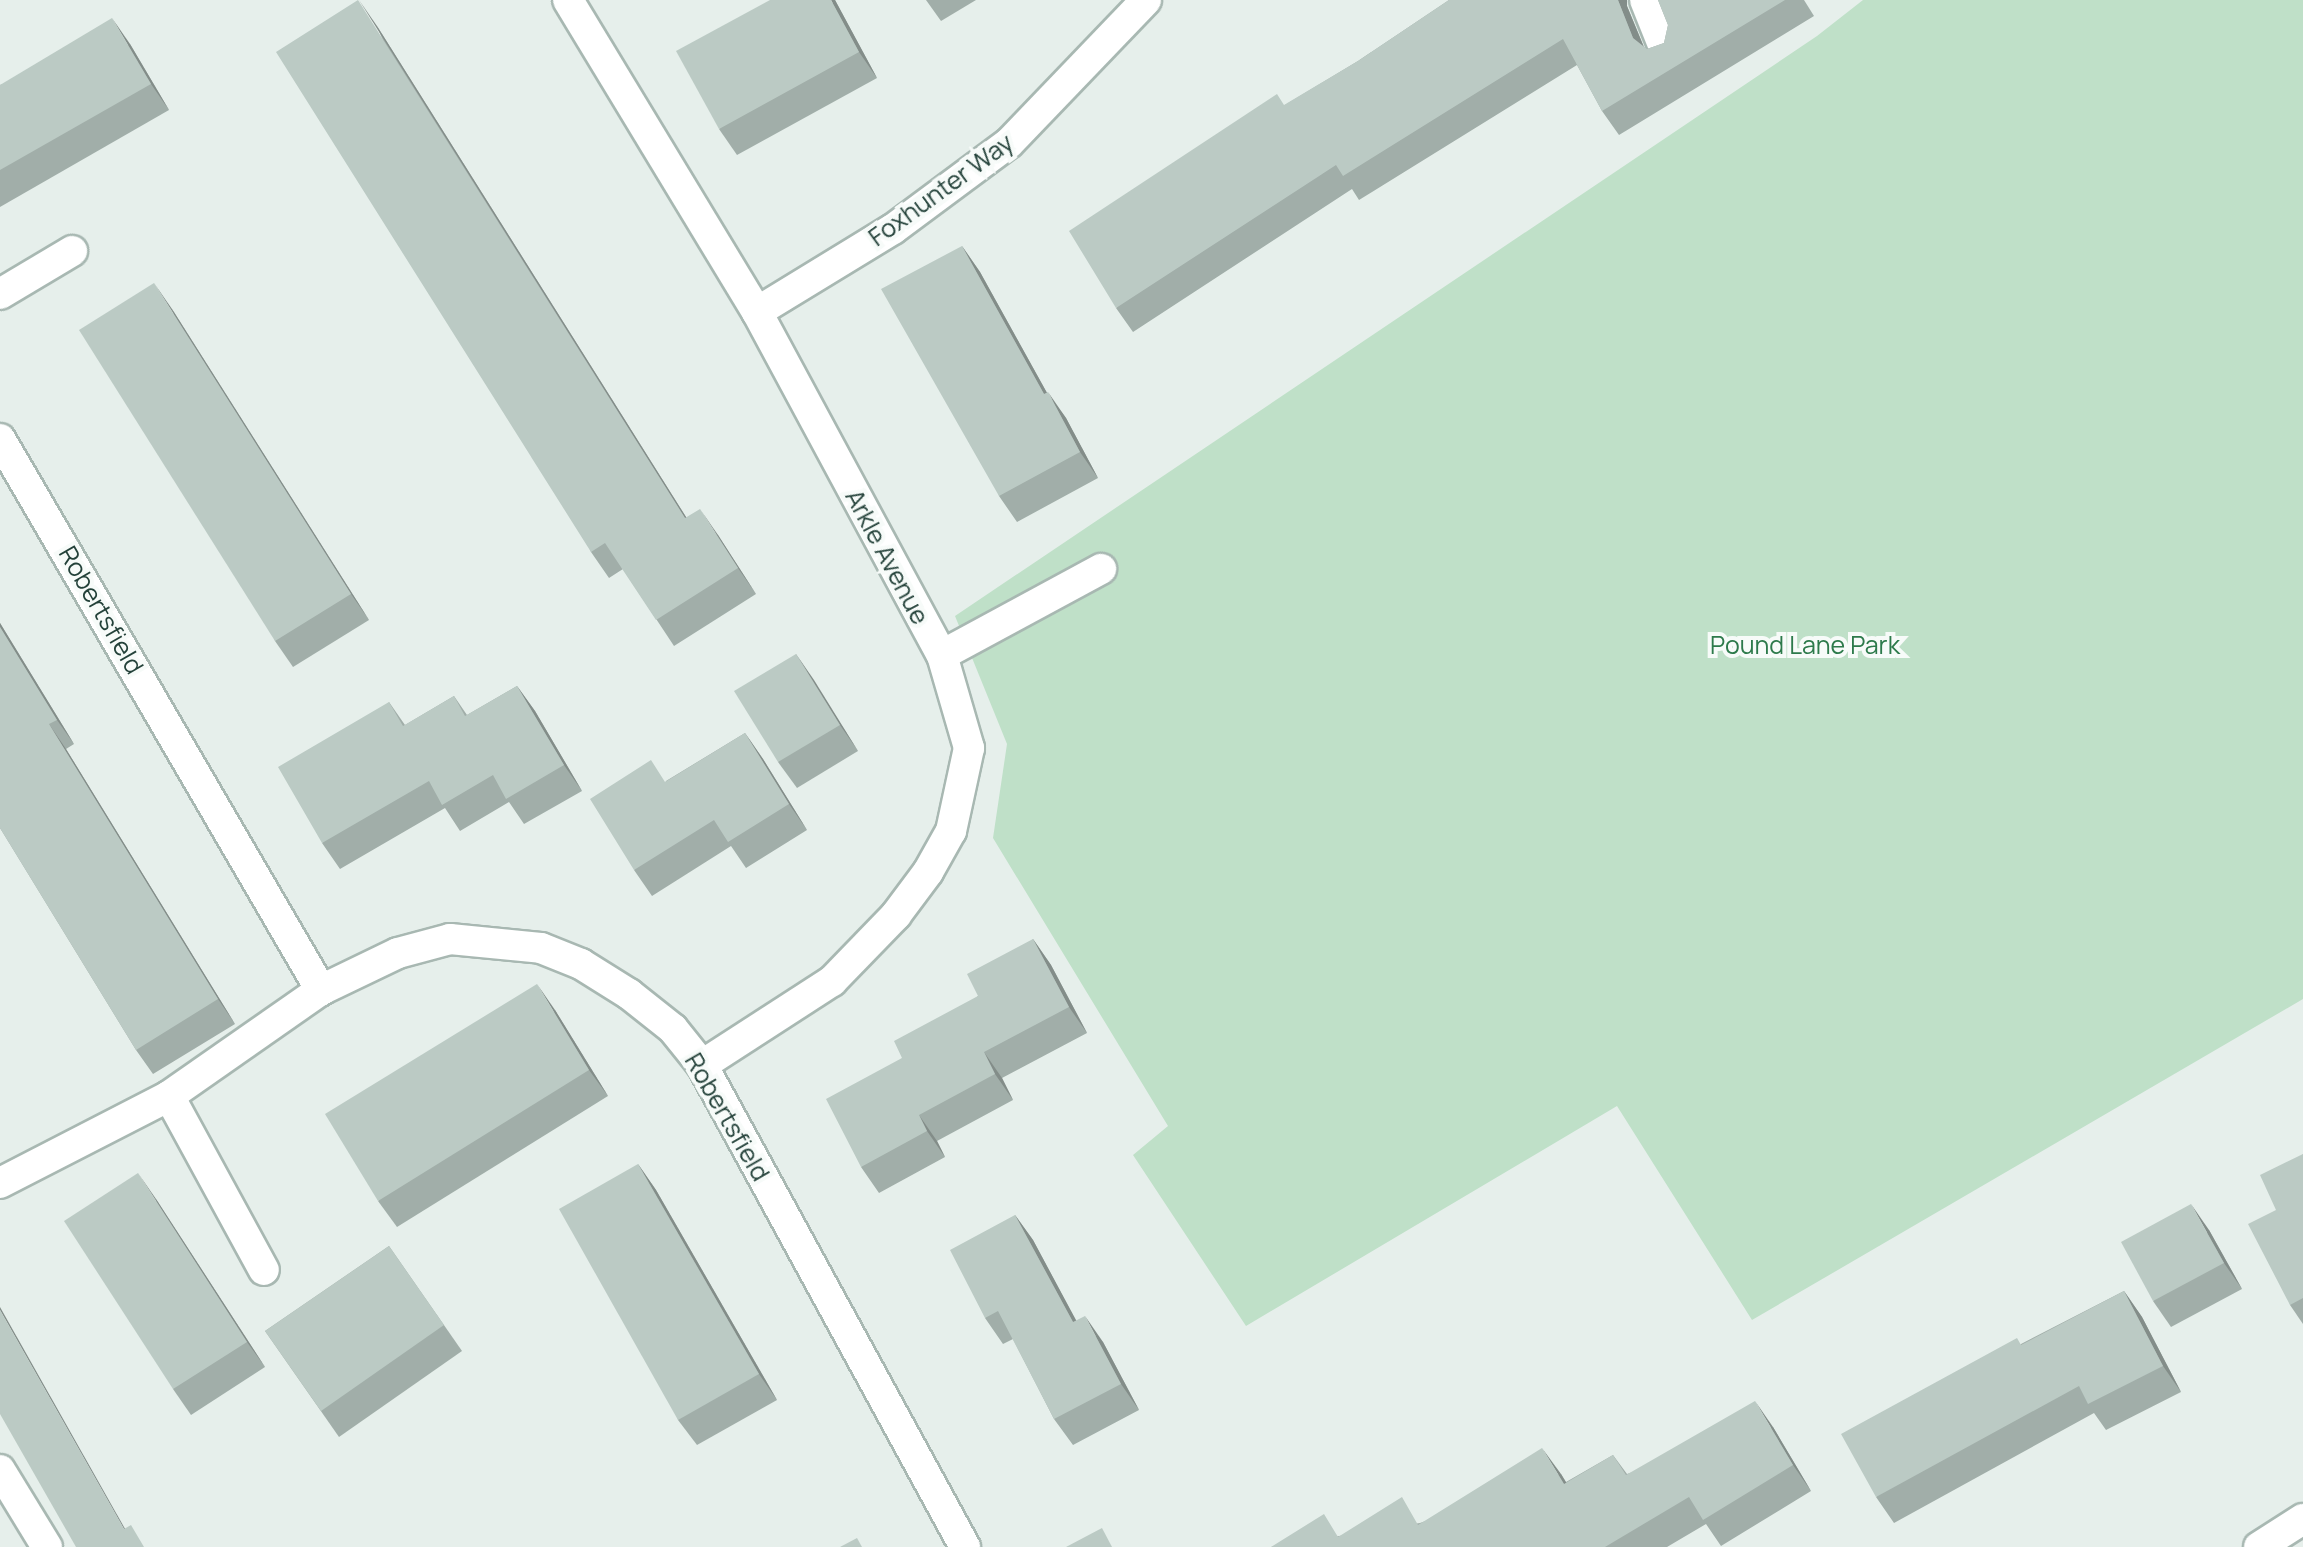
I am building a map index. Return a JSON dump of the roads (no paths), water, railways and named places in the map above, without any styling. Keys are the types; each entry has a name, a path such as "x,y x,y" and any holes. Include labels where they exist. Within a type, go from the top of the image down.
{"street":[{"name":"Arkle Avenue","path":"568,0 758,312 942,654 969,748 951,830 928,872 868,948 832,981 702,1065"},
{"name":"Foxhunter Way","path":"758,312 893,229 1009,143 1146,0"},
{"path":"1644,0 1667,55"},
{"path":"0,294 72,251"},
{"name":"Robertsfield","path":"0,438 321,990"},
{"path":"942,654 1101,568"},
{"name":"Robertsfield","path":"0,1183 168,1096 321,990 398,953 450,939 541,948 581,964 629,994 673,1029 702,1065 964,1547"},
{"path":"168,1096 264,1270"},
{"path":"0,1470 47,1547"},
{"path":"2259,1547 2297,1532"}],"park label":[{"name":"Pound Lane Park","path":"1805,645"}]}
